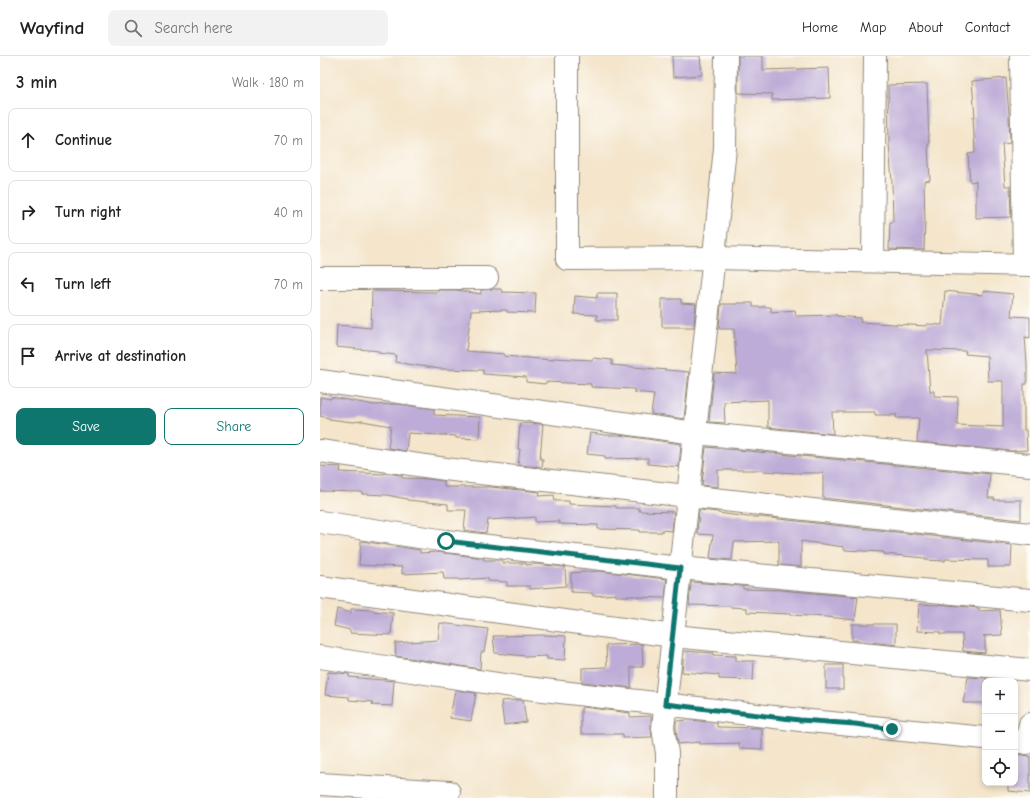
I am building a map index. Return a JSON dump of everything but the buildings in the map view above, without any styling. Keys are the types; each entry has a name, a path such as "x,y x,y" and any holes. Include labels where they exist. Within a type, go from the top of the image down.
{"street":[{"path":"567,56 567,259 714,258 1027,264 1026,85 1021,56"},
{"path":"666,798 666,753 663,728 725,148 726,56"},
{"path":"873,261 875,56"},
{"path":"320,278 487,278"},
{"path":"320,381 695,434 1030,465"},
{"path":"320,451 453,470 1030,534"},
{"path":"320,522 446,541 680,568 1030,600"},
{"path":"320,587 673,636 1030,670"},
{"path":"320,657 518,687 792,719 982,738"},
{"path":"1018,742 1026,743 1030,724"},
{"path":"320,784 449,792"}],"route":[{"path":"446,541 680,568 665,704 892,729"}]}
